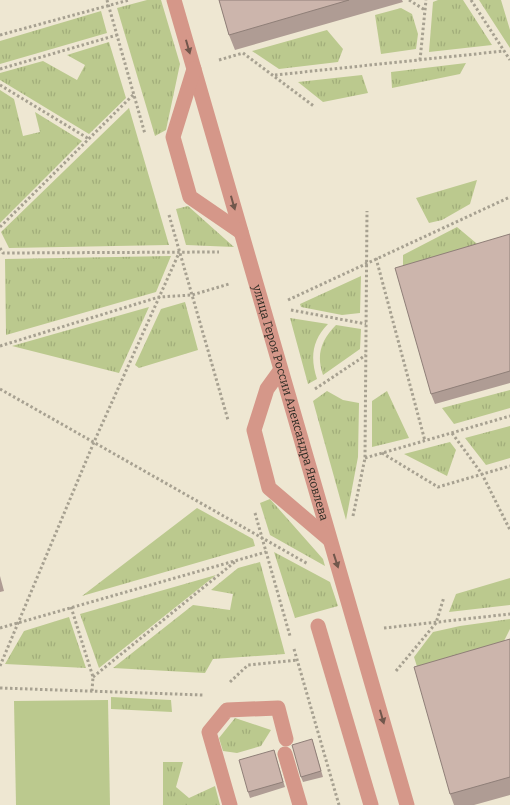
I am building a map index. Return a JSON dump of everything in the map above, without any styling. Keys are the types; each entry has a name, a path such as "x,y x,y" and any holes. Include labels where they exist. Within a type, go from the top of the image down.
{"street":[{"name":"улица Героя России Александра Яковлева","path":"174,0 407,805"},
{"path":"194,69 173,137 190,197 241,232"},
{"path":"280,371 267,389 254,430 269,488 330,539"},
{"path":"318,626 371,805"},
{"path":"230,805 208,732 227,710 278,708 286,739"},
{"path":"285,754 300,805"}],"path":[{"path":"107,0 147,141"},
{"path":"0,35 129,0"},
{"path":"409,0 425,10"},
{"path":"420,60 426,0"},
{"path":"471,0 510,60"},
{"path":"0,69 117,34"},
{"path":"275,75 504,51"},
{"path":"211,63 243,53 275,75 315,107"},
{"path":"0,85 89,140"},
{"path":"0,227 134,95"},
{"path":"280,304 510,197"},
{"path":"166,206 230,425"},
{"path":"352,521 365,458 368,211"},
{"path":"0,248 3,253 247,252"},
{"path":"0,666 94,442 180,252"},
{"path":"376,258 425,441"},
{"path":"0,346 159,297 192,295 254,277"},
{"path":"282,309 366,324"},
{"path":"314,390 366,355"},
{"path":"0,389 344,584"},
{"path":"365,458 510,416"},
{"path":"452,433 482,474 510,530"},
{"path":"382,453 438,487 510,466"},
{"path":"254,509 339,805"},
{"path":"0,628 266,552"},
{"path":"93,677 238,560"},
{"path":"394,673 436,622 444,597"},
{"path":"71,607 93,677 92,691"},
{"path":"383,628 510,614"},
{"path":"229,683 248,665 297,660"},
{"path":"0,688 207,695"},
{"path":"297,692 306,691"}],"green space":[{"path":"147,0 161,0 180,64 166,130 155,136 117,8"},
{"path":"438,0 463,0 492,45 429,52 433,2"},
{"path":"479,0 501,0 510,30 510,48"},
{"path":"401,8 412,14 418,34 416,49 381,54 375,15"},
{"path":"101,11 107,33 0,64 0,41"},
{"path":"327,30 343,49 338,62 279,69 252,51"},
{"path":"109,42 126,98 89,134 0,80 0,73 43,61 77,80 85,65 67,55"},
{"path":"466,63 460,74 392,88 391,72"},
{"path":"362,75 368,93 323,102 298,82"},
{"path":"0,90 14,99 23,136 40,132 35,112 82,141 0,223"},
{"path":"129,108 169,245 9,248 1,232"},
{"path":"477,180 470,204 442,220 429,223 416,198"},
{"path":"188,206 234,247 186,245 176,209"},
{"path":"457,227 482,248 403,271 403,255"},
{"path":"171,256 156,292 6,335 5,259"},
{"path":"361,276 360,313 342,315 301,307 300,304"},
{"path":"185,302 198,350 139,368 135,365 161,309"},
{"path":"149,307 119,373 12,346"},
{"path":"290,318 328,324 319,336 314,350 313,357 317,379 308,384"},
{"path":"336,325 361,329 360,349 323,375 320,361 321,348 323,342"},
{"path":"510,390 510,408 454,424 442,408"},
{"path":"327,391 343,400 359,403 358,457 346,520 313,401"},
{"path":"387,391 409,438 372,447 372,401"},
{"path":"510,426 510,458 486,465 465,438"},
{"path":"450,442 456,450 447,476 404,454"},
{"path":"270,499 323,559 325,566 270,535 260,503"},
{"path":"197,508 253,539 255,546 82,596"},
{"path":"274,552 330,582 338,606 295,618"},
{"path":"260,562 285,654 213,659 205,673 113,668 193,605 230,610 233,594 211,590 238,568"},
{"path":"216,575 99,668 80,614"},
{"path":"510,578 510,605 449,612 456,594"},
{"path":"69,617 86,668 5,664 24,631"},
{"path":"510,619 510,629 497,655 420,676 414,657 433,632"},
{"path":"111,697 171,700 172,712 111,709"},
{"path":"108,700 110,805 16,805 14,701"},
{"path":"235,718 271,730 261,746 237,753 223,751 219,738"},
{"path":"163,762 183,762 176,787 189,798 215,786 220,805 163,805"}],"building":[{"path":"219,0 349,0 229,35"},
{"path":"510,234 510,371 431,394 395,268"},
{"path":"510,639 510,777 450,794 414,667"},
{"path":"312,739 321,771 301,777 292,745"},
{"path":"274,750 283,782 248,792 239,760"}]}
